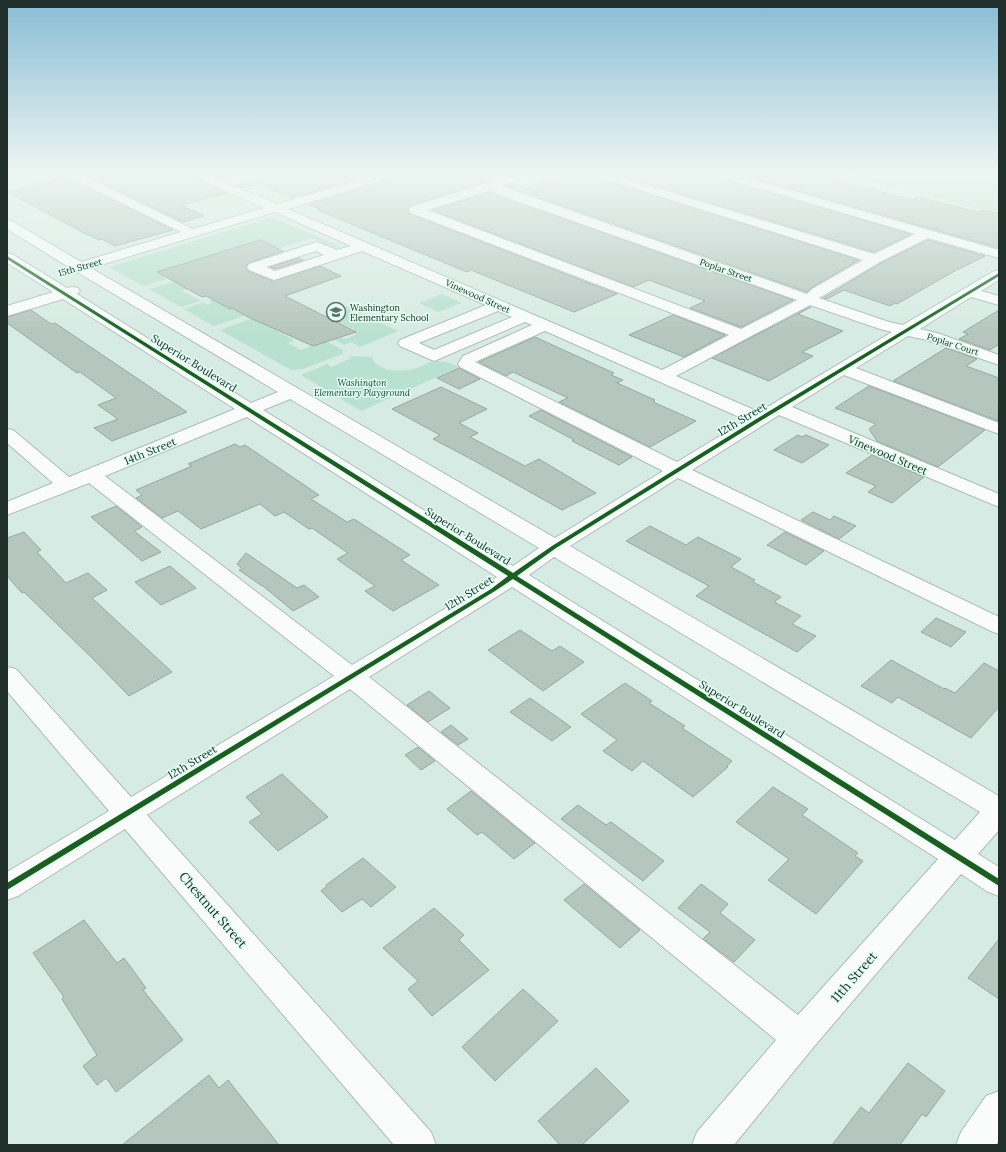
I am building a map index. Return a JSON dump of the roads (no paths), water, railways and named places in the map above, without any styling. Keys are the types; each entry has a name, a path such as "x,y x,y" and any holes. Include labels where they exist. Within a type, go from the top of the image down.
{"street":[{"path":"12,227 999,810"},
{"path":"179,227 192,233"},
{"name":"15th Street","path":"51,275 213,227"},
{"name":"Vinewood Street","path":"319,227 663,376 769,414 999,501"},
{"path":"459,227 743,335"},
{"name":"Poplar Street","path":"603,227 885,326 906,330"},
{"path":"771,227 876,259"},
{"path":"905,227 999,254"},
{"path":"663,376 810,299 816,292 927,233"},
{"path":"336,255 317,246 254,267 274,276 363,246"},
{"name":"Superior Boulevard","path":"7,257 51,275 65,294 999,883"},
{"name":"12th Street","path":"7,887 493,590 554,547 677,470 999,274"},
{"name":"15th Street","path":"7,311 105,282"},
{"path":"970,292 999,301"},
{"path":"499,305 406,343 434,356 526,316"},
{"path":"546,325 469,358 466,364 677,470 999,626"},
{"name":"Poplar Court","path":"906,330 931,336 999,360"},
{"path":"843,369 999,429"},
{"name":"14th Street","path":"7,510 292,392"},
{"path":"7,434 67,485"},
{"path":"91,475 352,676 800,1038"},
{"name":"Chestnut Street","path":"7,675 418,1145"},
{"name":"11th Street","path":"710,1145 800,1038 999,810"},
{"path":"974,1145 999,1109"}],"place":[{"name":"Washington Elementary School","path":"336,312"}],"park label":[{"name":"Washington Elementary Playground","path":"362,388"}]}
